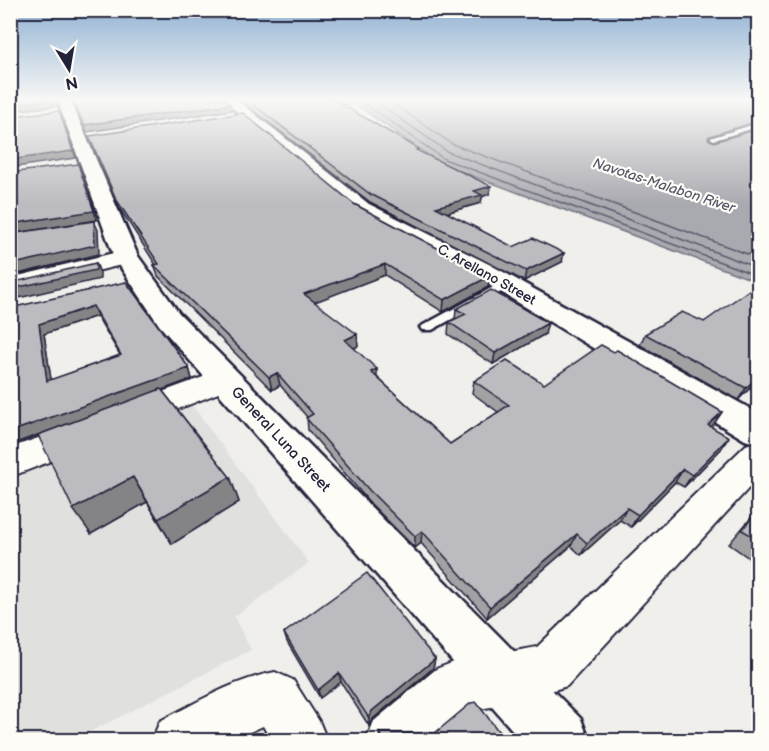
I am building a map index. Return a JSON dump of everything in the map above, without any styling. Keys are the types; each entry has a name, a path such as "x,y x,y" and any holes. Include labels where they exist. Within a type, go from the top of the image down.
{"main road":[{"name":"General Luna Street","path":"73,134 106,224 130,273 169,319 560,741"},
{"name":"C. Arellano Street","path":"265,134 362,208 506,284 759,430"}],"street":[{"path":"10,285 130,273"},
{"path":"10,463 225,379"},
{"path":"393,741 454,687 504,680 550,669 759,455"},
{"path":"179,741 250,703 275,698 300,741"}],"lane":[{"path":"714,138 728,134"},
{"path":"427,327 506,284"}],"shaded area":[{"path":"186,397 309,563 234,617 251,650 74,740 11,740 11,468"}],"water":[{"name":"Navotas-Malabon River","path":"398,134 758,134 758,282 441,164"}],"building":[{"path":"10,134 67,134 73,151 10,160"},
{"path":"102,134 269,134 354,204 490,276 444,300 385,264 304,294 357,334 345,340 377,369 371,372 450,444 509,405 474,381 507,360 544,384 601,345 614,352 617,350 722,412 708,425 729,437 692,475 683,469 638,515 627,508 587,543 577,534 490,607 422,531 415,536 370,491 306,418 313,414 277,373 269,377 154,265 159,264 116,199 89,136"},
{"path":"292,134 393,134 419,149 416,150 491,186 474,191 482,195 436,207 513,247 533,238 564,253 526,271 370,194"},
{"path":"78,164 94,211 10,224 10,173"},
{"path":"94,221 95,245 10,265 10,234"},
{"path":"96,263 96,270 10,289 10,283"},
{"path":"126,282 189,368 10,432 10,308","holes":["93,306 121,355 47,381 39,324"]},
{"path":"491,290 548,323 495,353 449,322 466,314 456,309"},
{"path":"749,290 759,294 759,378 757,377 746,388 645,334 682,312 704,322"},
{"path":"161,389 230,477 158,519 133,477 73,509 38,435"},
{"path":"759,509 759,540 742,530"},
{"path":"367,573 435,659 372,711 369,718 339,673 318,690 284,633"},
{"path":"476,702 506,741 384,741 379,733 435,733 471,703"}]}
